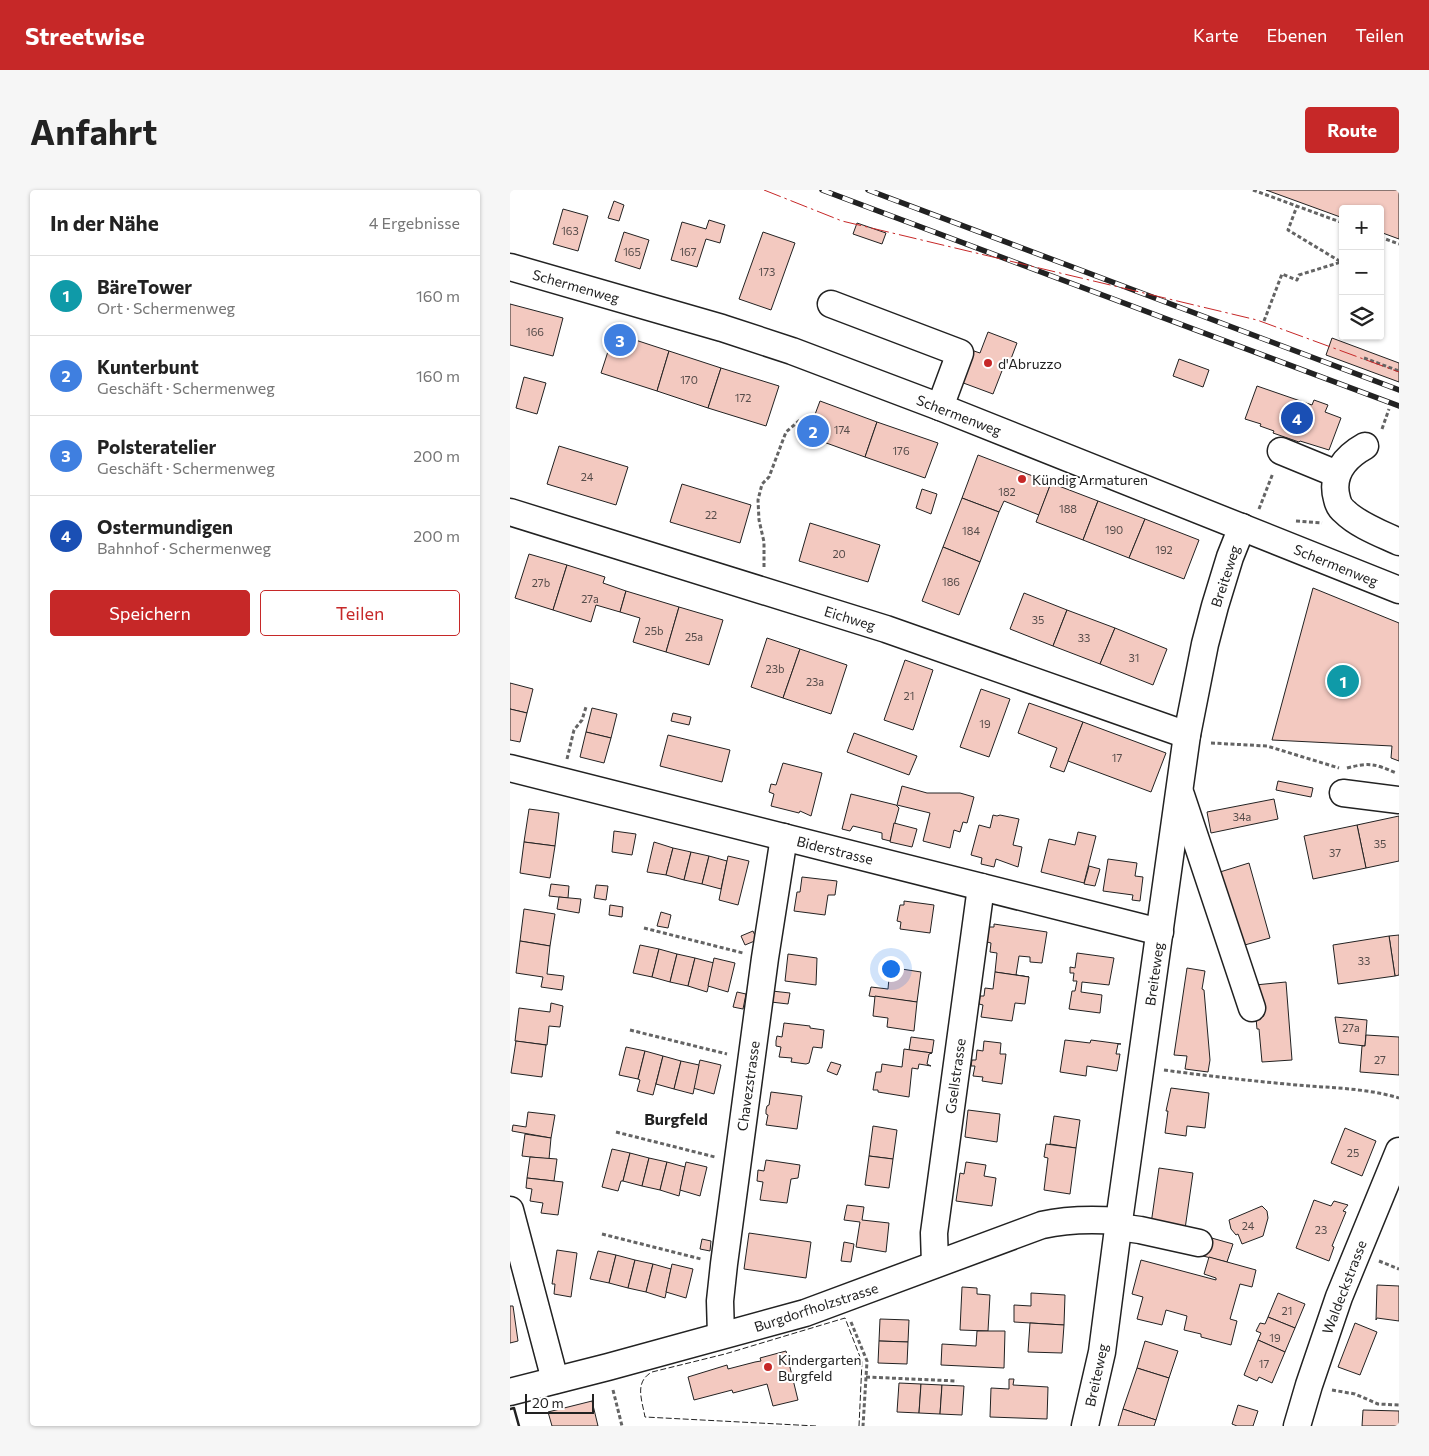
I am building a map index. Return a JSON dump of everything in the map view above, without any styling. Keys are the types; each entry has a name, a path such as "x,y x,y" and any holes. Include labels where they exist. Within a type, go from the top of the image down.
{"street":[{"name":"Schermenweg","path":"510,268 753,338 1250,520 1399,590"},
{"path":"831,304 960,353 940,407"},
{"path":"1365,446 1349,456 1342,464 1334,484 1336,494 1343,511 1399,542"},
{"path":"1281,451 1337,474"},
{"name":"Eichweg","path":"510,512 886,629 1186,741"},
{"name":"Breiteweg","path":"1085,1426 1102,1352 1118,1224 1142,1067 1186,741 1205,644 1215,606 1230,557 1250,520"},
{"name":"Biderstrasse","path":"511,776 784,837 1160,932"},
{"path":"1179,790 1252,1008"},
{"path":"1343,792 1399,800"},
{"name":"Chavezstrasse","path":"721,1335 720,1301 724,1264 765,958 784,837"},
{"name":"Gsellstrasse","path":"935,1264 934,1232 981,887"},
{"name":"Waldeckstrasse","path":"1303,1406 1339,1297 1399,1151"},
{"path":"510,1210 555,1380"},
{"name":"Burgdorfholzstrasse","path":"510,1392 796,1316 1042,1225 1058,1221 1084,1219 1118,1224 1199,1243"},
{"path":"1303,1406 1319,1426"}],"path":[{"path":"1253,190 1339,222"},
{"path":"1264,321 1282,274 1298,280 1299,275 1341,262 1288,230 1297,206"},
{"path":"1384,238 1399,244"},
{"path":"1364,358 1392,371 1399,371"},
{"path":"758,589 765,565 758,500 762,484 769,477 786,432 801,419"},
{"path":"1250,520 1266,491"},
{"path":"1292,521 1329,523 1343,511"},
{"path":"568,753 574,730 582,720 586,707"},
{"path":"1186,741 1267,746 1343,769 1364,764 1377,765 1399,775"},
{"path":"644,928 765,958"},
{"path":"630,1030 752,1060"},
{"path":"1142,1067 1240,1080 1347,1089 1387,1094 1399,1098"},
{"path":"616,1132 738,1162"},
{"path":"602,1234 724,1264"},
{"path":"842,1300 866,1361 863,1426"},
{"path":"608,1367 622,1426"},
{"path":"866,1377 957,1382"},
{"path":"1303,1406 1355,1394 1378,1404 1399,1405"}],"building":[{"path":"1266,190 1399,190 1399,239 1384,233 1384,205 1339,205 1339,217"},
{"path":"614,201 624,205 619,221 608,218"},
{"path":"563,209 588,216 578,251 553,244"},
{"path":"709,220 725,225 720,243 706,239 697,267 671,260 682,222 706,229"},
{"path":"857,223 886,233 882,244 853,234"},
{"path":"624,232 649,240 640,269 615,261"},
{"path":"763,232 795,243 771,310 739,299"},
{"path":"510,304 563,318 553,356 510,345"},
{"path":"988,332 1017,343 1009,364 1005,363 993,394 958,381 971,350 980,353"},
{"path":"614,333 669,351 657,391 601,373"},
{"path":"1332,338 1399,363 1399,382 1326,355"},
{"path":"669,351 721,368 708,408 657,391"},
{"path":"1179,359 1209,370 1203,387 1173,376"},
{"path":"721,368 779,386 766,426 708,408"},
{"path":"524,377 546,383 537,414 516,408"},
{"path":"1257,386 1312,405 1314,400 1328,405 1325,412 1341,418 1329,450 1273,433 1274,431 1260,426 1261,424 1245,419"},
{"path":"820,401 877,422 865,457 807,436"},
{"path":"877,422 938,443 925,478 865,457"},
{"path":"559,446 628,467 616,505 547,484"},
{"path":"978,455 1051,483 1039,515 1004,501 999,512 962,498"},
{"path":"1051,483 1098,501 1083,540 1036,522"},
{"path":"682,484 751,505 740,543 670,522"},
{"path":"922,489 937,494 931,514 916,508"},
{"path":"962,498 999,512 980,562 943,547"},
{"path":"1098,501 1145,519 1129,558 1083,540"},
{"path":"1145,519 1199,540 1184,579 1129,558"},
{"path":"810,523 880,545 868,582 799,561"},
{"path":"943,547 980,562 959,615 922,601"},
{"path":"529,554 567,565 553,610 515,598"},
{"path":"567,565 605,577 603,583 626,591 620,612 596,605 591,622 553,610"},
{"path":"1313,588 1399,623 1399,761 1391,758 1392,746 1272,740"},
{"path":"626,591 679,607 666,652 633,642 640,618 620,612"},
{"path":"1024,593 1067,610 1053,646 1010,629"},
{"path":"679,607 723,620 709,665 666,652"},
{"path":"1067,610 1115,628 1100,664 1053,646"},
{"path":"1115,628 1167,649 1153,685 1100,664"},
{"path":"767,638 800,649 783,698 751,687"},
{"path":"800,649 847,665 831,714 783,698"},
{"path":"905,660 933,670 913,730 884,720"},
{"path":"510,683 533,689 527,713 510,709"},
{"path":"981,689 1010,699 989,757 960,747"},
{"path":"1029,703 1083,722 1064,772 1050,767 1057,748 1018,733"},
{"path":"592,708 617,714 611,738 586,732"},
{"path":"510,709 527,713 520,742 510,740"},
{"path":"673,713 691,717 689,725 671,721"},
{"path":"1083,722 1166,753 1151,792 1068,761"},
{"path":"586,732 611,738 604,763 580,757"},
{"path":"854,733 917,756 909,775 847,752"},
{"path":"668,735 730,750 722,782 660,766"},
{"path":"783,763 822,773 811,816 800,811 799,813 771,806 774,794 769,792 771,784 776,785"},
{"path":"1278,781 1313,788 1311,797 1276,790"},
{"path":"902,786 927,793 960,793 974,797 967,823 963,822 960,832 954,830 950,848 923,841 930,813 897,805"},
{"path":"851,794 896,805 899,808 890,841 882,839 882,833 853,826 850,831 842,829"},
{"path":"1274,799 1278,819 1211,833 1207,812"},
{"path":"529,809 559,813 555,846 524,842"},
{"path":"993,815 1019,819 1013,845 1022,847 1018,867 996,859 994,867 981,864 982,858 971,855 979,825 990,828"},
{"path":"1399,816 1399,861 1366,868 1357,825"},
{"path":"894,823 917,829 912,847 890,842"},
{"path":"1357,825 1366,868 1313,879 1304,836"},
{"path":"614,831 636,834 632,855 612,852"},
{"path":"1078,832 1096,836 1084,883 1041,872 1049,839 1075,845"},
{"path":"524,842 555,846 550,878 520,873"},
{"path":"654,842 673,848 666,875 647,872"},
{"path":"673,848 691,852 684,880 666,875"},
{"path":"691,852 709,856 702,884 684,880"},
{"path":"709,856 727,861 721,889 702,884"},
{"path":"728,856 749,861 738,905 719,900"},
{"path":"1108,859 1137,863 1135,876 1143,877 1140,901 1132,900 1133,895 1103,891"},
{"path":"1249,863 1270,938 1241,946 1220,872"},
{"path":"1089,866 1100,869 1095,886 1084,884"},
{"path":"802,877 837,881 835,895 828,895 825,915 794,911"},
{"path":"551,884 569,886 568,898 549,896"},
{"path":"596,885 608,886 606,900 594,898"},
{"path":"559,897 581,899 579,913 557,909"},
{"path":"904,901 934,905 930,933 900,929 901,922 897,921 900,905 904,905"},
{"path":"610,905 623,907 622,917 609,915"},
{"path":"524,909 555,914 550,946 520,941"},
{"path":"661,912 671,915 668,928 657,926"},
{"path":"994,924 1047,932 1042,963 1030,962 1030,957 1019,956 1016,975 1029,977 995,972 997,953 990,952 991,943 987,942 989,927 994,927"},
{"path":"753,931 757,940 745,945 741,936"},
{"path":"1399,935 1399,975 1395,976 1389,936"},
{"path":"1389,936 1395,976 1338,984 1333,945"},
{"path":"520,941 550,946 547,974 564,976 562,990 541,987 543,977 516,973"},
{"path":"640,945 659,949 652,977 633,973"},
{"path":"659,949 677,954 670,982 652,977"},
{"path":"1077,953 1114,958 1109,985 1082,982 1081,992 1102,995 1100,1013 1069,1009 1072,991 1075,991 1077,981 1073,981 1074,973 1070,973 1070,967 1075,968"},
{"path":"677,954 695,958 688,986 670,982"},
{"path":"788,954 817,958 816,985 785,981"},
{"path":"695,958 714,963 707,992 688,986"},
{"path":"714,958 735,963 728,992 708,986"},
{"path":"895,968 921,972 917,1002 869,996 871,987 888,989 889,978 894,978"},
{"path":"1187,968 1205,971 1202,989 1204,990 1210,1060 1208,1072 1185,1069 1187,1056 1174,1055"},
{"path":"995,972 1029,977 1025,1004 1015,1003 1012,1021 981,1017 983,1005 979,1004 980,996 984,996 985,988 993,989"},
{"path":"1286,982 1292,1060 1262,1062 1256,1018 1255,985"},
{"path":"772,991 790,993 788,1004 771,1002"},
{"path":"737,992 746,994 743,1009 733,1007"},
{"path":"875,996 917,1002 914,1031 887,1027 888,1018 873,1016"},
{"path":"551,1003 563,1006 560,1027 549,1026 547,1045 515,1041 519,1008 550,1012"},
{"path":"1335,1017 1367,1020 1365,1046 1339,1043"},
{"path":"784,1023 810,1026 810,1028 824,1030 822,1048 813,1047 809,1063 791,1062 792,1058 779,1057 781,1047 776,1046 776,1041 777,1036 782,1037"},
{"path":"1366,1035 1399,1037 1399,1075 1360,1072 1362,1046 1365,1046"},
{"path":"911,1037 934,1040 932,1053 909,1050"},
{"path":"1065,1040 1090,1043 1091,1040 1121,1044 1118,1044 1116,1054 1120,1054 1117,1071 1087,1066 1086,1076 1060,1072"},
{"path":"516,1041 546,1045 542,1077 511,1073"},
{"path":"984,1041 1001,1043 1000,1054 1006,1054 1002,1084 982,1081 983,1077 973,1076 975,1066 971,1066 972,1060 976,1060 977,1050 983,1051"},
{"path":"626,1047 645,1051 638,1079 619,1075"},
{"path":"904,1049 932,1053 929,1054 927,1064 931,1066 919,1064 918,1069 912,1068 909,1097 873,1090 876,1072 881,1072 882,1064 902,1067"},
{"path":"645,1051 663,1056 653,1095 637,1091"},
{"path":"663,1056 681,1061 674,1089 656,1084"},
{"path":"700,1060 721,1065 714,1094 693,1088"},
{"path":"681,1061 699,1065 693,1094 674,1089"},
{"path":"831,1062 841,1065 837,1075 827,1071"},
{"path":"1171,1088 1209,1093 1205,1128 1187,1126 1186,1136 1165,1133 1168,1111 1166,1111"},
{"path":"771,1092 802,1096 797,1129 766,1125 768,1115 766,1110 769,1105"},
{"path":"968,1110 1000,1114 997,1142 965,1137"},
{"path":"528,1112 555,1115 551,1138 512,1131 513,1125 526,1127"},
{"path":"1054,1116 1080,1120 1076,1148 1050,1144"},
{"path":"873,1126 897,1130 893,1159 869,1156"},
{"path":"1345,1128 1376,1141 1362,1176 1331,1163"},
{"path":"525,1134 551,1138 549,1159 522,1156"},
{"path":"1046,1144 1076,1148 1070,1194 1044,1190 1048,1158 1044,1157"},
{"path":"612,1149 630,1153 623,1181 621,1181 618,1191 602,1187"},
{"path":"630,1153 649,1158 642,1186 623,1181"},
{"path":"869,1156 893,1159 889,1188 865,1185"},
{"path":"530,1157 557,1159 554,1181 527,1178"},
{"path":"649,1158 667,1162 660,1190 642,1186"},
{"path":"766,1160 800,1165 798,1178 791,1179 787,1203 760,1200 763,1182 757,1181 758,1170 764,1171"},
{"path":"667,1162 685,1167 679,1196 660,1190"},
{"path":"686,1162 707,1167 700,1196 680,1190"},
{"path":"966,1162 986,1165 984,1176 996,1178 992,1206 956,1201 960,1173 964,1174"},
{"path":"1159,1168 1193,1173 1185,1229 1151,1224"},
{"path":"527,1178 563,1182 558,1215 541,1213 543,1203 530,1201 532,1189 526,1188"},
{"path":"1314,1200 1331,1206 1334,1201 1348,1205 1343,1211 1346,1212 1332,1246 1334,1247 1329,1261 1296,1248"},
{"path":"847,1205 864,1207 862,1220 889,1223 886,1252 856,1247 860,1222 844,1220"},
{"path":"1262,1206 1267,1211 1268,1218 1263,1236 1242,1244 1238,1234 1236,1235 1231,1229 1229,1220"},
{"path":"749,1233 811,1242 806,1278 744,1269"},
{"path":"1208,1237 1233,1244 1227,1262 1203,1256"},
{"path":"702,1239 711,1241 710,1251 700,1249"},
{"path":"844,1242 854,1244 851,1262 841,1261"},
{"path":"557,1250 577,1253 571,1297 554,1294 555,1284 552,1284"},
{"path":"598,1251 616,1255 609,1283 590,1279"},
{"path":"616,1255 635,1260 628,1288 609,1283"},
{"path":"1209,1257 1256,1270 1252,1287 1240,1284 1230,1319 1237,1321 1231,1345 1184,1330 1187,1316 1166,1310 1162,1325 1137,1319 1143,1297 1132,1294 1141,1260 1216,1280 1216,1278 1204,1274"},
{"path":"635,1260 653,1264 646,1292 628,1288"},
{"path":"653,1264 671,1269 665,1298 646,1292"},
{"path":"672,1264 693,1269 686,1298 666,1292"},
{"path":"1377,1285 1399,1286 1399,1321 1377,1318 1376,1320"},
{"path":"962,1287 977,1288 977,1294 990,1295 988,1331 960,1330"},
{"path":"1031,1293 1065,1295 1064,1325 1014,1322 1014,1305 1031,1306"},
{"path":"1278,1293 1305,1304 1295,1328 1268,1317"},
{"path":"510,1306 513,1306 518,1341 510,1343"},
{"path":"1268,1317 1295,1328 1285,1352 1258,1340 1261,1333 1256,1331 1260,1323 1265,1324"},
{"path":"880,1319 909,1320 908,1342 879,1341"},
{"path":"1030,1323 1064,1325 1062,1353 1028,1352"},
{"path":"1355,1323 1377,1332 1360,1375 1338,1367"},
{"path":"977,1331 1005,1331 1004,1368 941,1365 942,1344 976,1346"},
{"path":"1258,1340 1285,1352 1272,1383 1259,1377 1257,1381 1244,1375"},
{"path":"879,1341 908,1342 907,1364 878,1363"},
{"path":"1145,1341 1178,1351 1169,1378 1137,1368"},
{"path":"786,1351 798,1400 773,1406 767,1384 733,1393 732,1390 694,1400 688,1377 727,1365 728,1369 761,1361 760,1358"},
{"path":"1137,1368 1169,1378 1156,1420 1123,1409"},
{"path":"1009,1379 1014,1379 1013,1385 1048,1387 1047,1419 990,1417 991,1388 1009,1389"},
{"path":"899,1383 921,1384 919,1413 897,1412"},
{"path":"921,1384 942,1385 940,1414 919,1413"},
{"path":"942,1385 964,1386 962,1415 940,1414"},
{"path":"592,1401 598,1426 552,1426 548,1412"},
{"path":"1238,1405 1258,1411 1253,1426 1237,1426 1232,1424"},
{"path":"1123,1409 1156,1420 1154,1426 1118,1426"},
{"path":"1363,1410 1399,1411 1399,1426 1362,1426"}],"railway":[{"path":"822,190 1399,406"},
{"path":"868,190 1399,390"}],"fence":[{"path":"816,1426 645,1417 641,1398 641,1386 646,1376 652,1372 725,1354 845,1318 862,1362 859,1426"}],"wall":[{"path":"510,1409 514,1408 519,1426"}],"power":[{"path":"764,190 842,221 1257,320 1399,372"}],"place":[{"name":"Polsteratelier","path":"620,340"},
{"name":"d'Abruzzo","path":"988,363"},
{"name":"Ostermundigen","path":"1297,418"},
{"name":"Kunterbunt","path":"813,431"},
{"name":"Kündig Armaturen","path":"1022,479"},
{"name":"BäreTower","path":"1343,681"},
{"name":"Kindergarten Burgfeld","path":"768,1367"}],"district":[{"name":"Burgfeld","path":"676,1118"}]}
